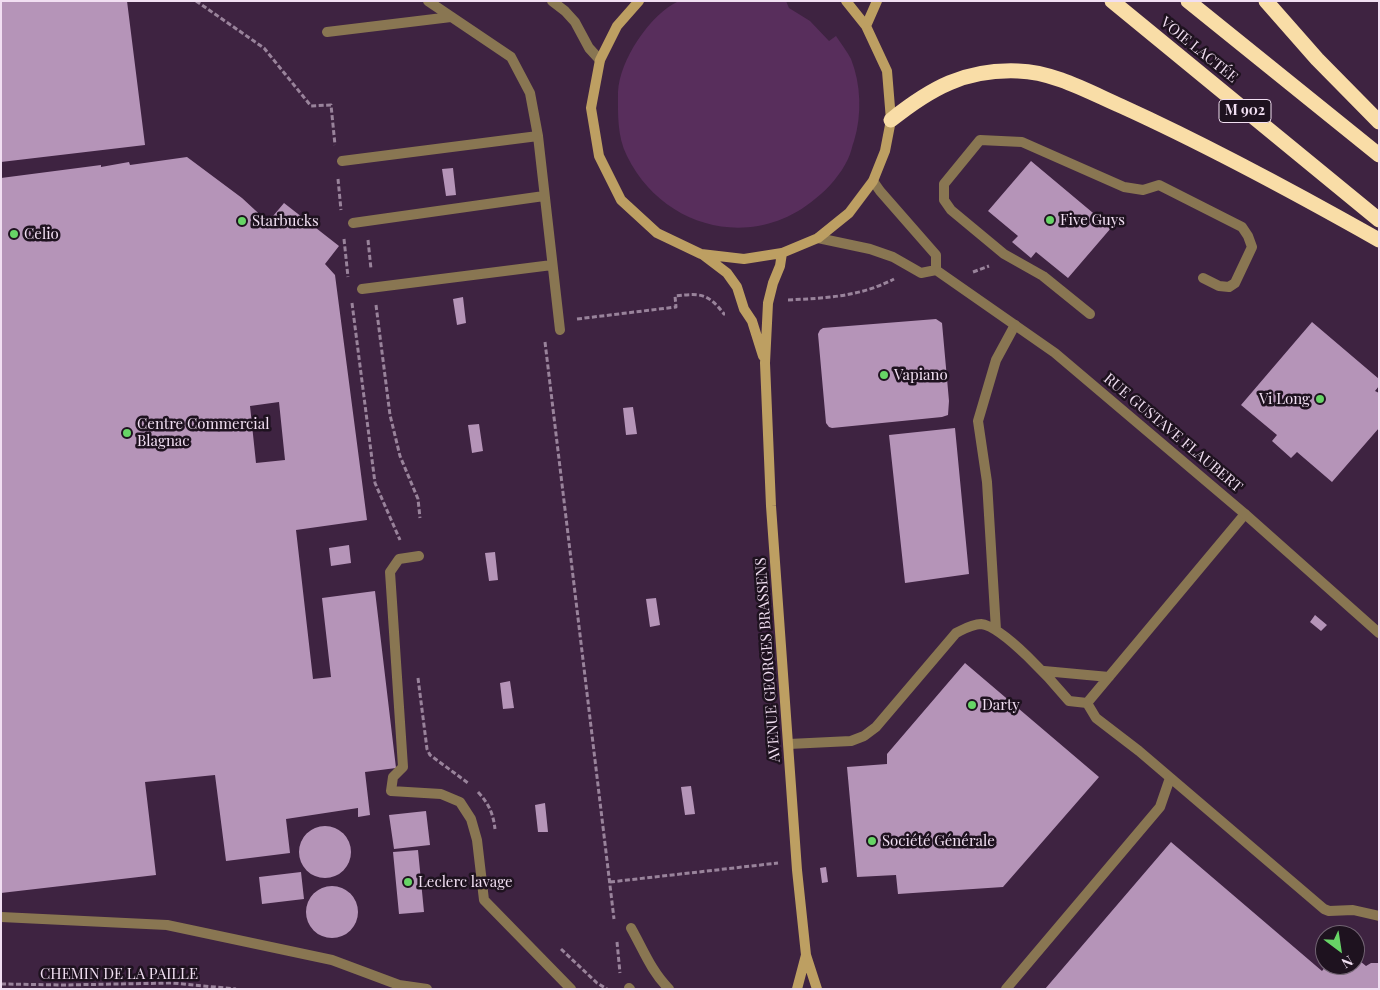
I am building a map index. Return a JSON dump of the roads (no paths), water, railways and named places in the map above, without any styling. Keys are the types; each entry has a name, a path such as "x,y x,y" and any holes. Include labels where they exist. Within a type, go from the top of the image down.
{"highway":[{"name":"VOIE LACTÉE","path":"1112,1 1379,220"},
{"name":"VOIE LACTÉE","path":"1188,1 1379,155"},
{"path":"1266,1 1317,59 1379,122"},
{"path":"891,120 928,92 952,80 996,71 1020,71 1046,75 1073,85 1203,144 1379,240"}],"street":[{"path":"428,1 511,57 530,93 538,136 559,325"},
{"path":"552,1 565,11 574,22 589,48 600,60"},
{"path":"639,1 617,26 600,60 591,108 599,156 621,200 657,233 701,254 744,259 782,253 818,238 849,213 873,181 885,151 891,120 887,71 866,26 846,1"},
{"path":"866,26 877,1"},
{"path":"327,32 451,17"},
{"path":"339,157 538,136"},
{"path":"1090,314 1043,276 1004,254 951,210 944,200 944,184 980,140 1022,142 1124,187 1143,190 1159,185 1242,227 1252,246 1235,283 1229,287 1219,286 1203,278"},
{"path":"873,181 936,255 936,270"},
{"path":"353,223 544,196"},
{"name":"RUE GUSTAVE FLAUBERT","path":"818,238 870,248 893,257 922,273 936,270 1015,325 1055,354 1246,514 1379,633"},
{"name":"AVENUE GEORGES BRASSENS","path":"782,253 780,266 768,303 765,363 771,506 797,870 806,954 817,989"},
{"name":"AVENUE GEORGES BRASSENS","path":"701,254 727,273 737,287 744,308 752,321 765,363"},
{"path":"362,289 552,265"},
{"path":"996,630 987,482 978,421 996,360 1015,325"},
{"path":"1088,703 1246,514"},
{"path":"419,556 399,559 390,572 403,767 393,777 390,791 441,794 460,802 471,819 477,840 484,900 571,989"},
{"path":"789,744 850,741 864,736 876,728 956,633 969,626 982,624 996,630 1044,671 1069,701 1088,703"},
{"path":"1044,671 1109,677"},
{"path":"1088,703 1096,718 1170,778 1324,909 1329,911 1353,910 1379,916"},
{"path":"1006,989 1160,807 1170,778"},
{"path":"1,917 167,925 332,960 399,985 426,989"},
{"path":"631,928 650,966 669,989"},
{"name":"AVENUE GEORGES BRASSENS","path":"797,989 806,954"}],"place":[{"name":"Five Guys","path":"1050,220"},
{"name":"Starbucks","path":"242,221"},
{"name":"Celio","path":"14,234"},
{"name":"Vapiano","path":"884,375"},
{"name":"Vi Long","path":"1320,399"},
{"name":"Centre Commercial Blagnac","path":"127,433"},
{"name":"Darty","path":"972,705"},
{"name":"Société Générale","path":"872,841"},
{"name":"Leclerc lavage","path":"408,882"}]}
